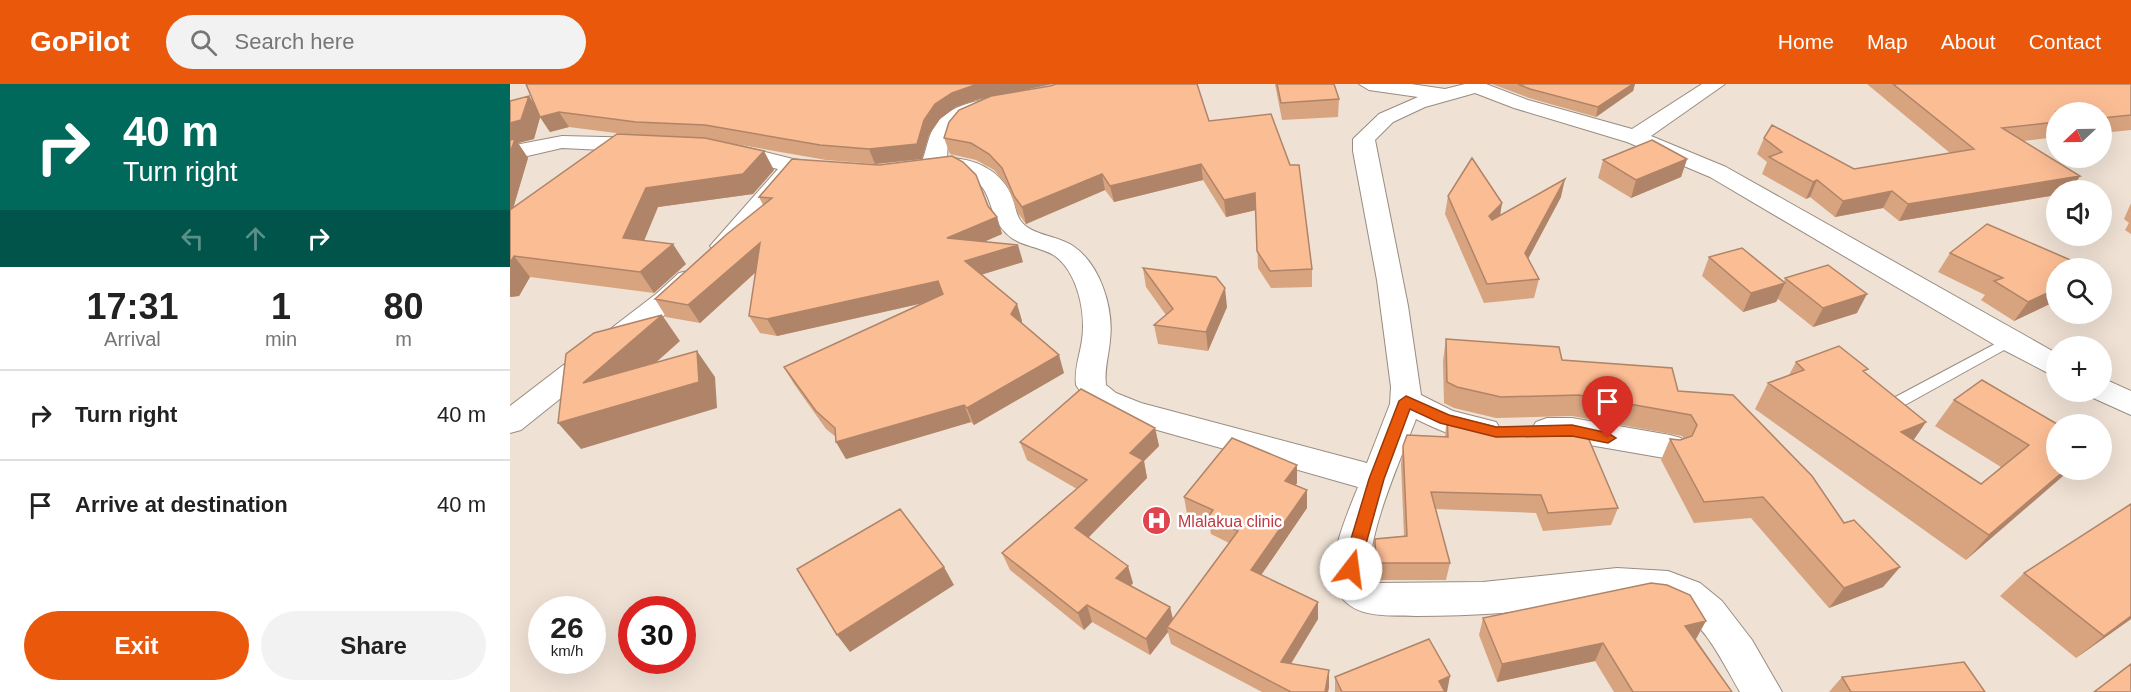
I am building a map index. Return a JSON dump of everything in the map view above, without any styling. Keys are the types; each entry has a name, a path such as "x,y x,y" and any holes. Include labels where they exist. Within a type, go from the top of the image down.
{"street":[{"path":"935,165 934,147 938,131 956,112 984,104 1059,92 1076,84"},
{"path":"1369,84 1443,94"},
{"path":"1635,137 1715,84"},
{"path":"1762,692 1706,609 1687,593 1670,588 1652,584 1609,585 1484,598 1373,599 1362,594 1353,585 1351,569 1377,479 1406,401 1398,314 1364,152 1364,139 1386,118 1443,94 1476,86 1531,107 1635,137 1718,172 2046,360"},
{"path":"510,153 562,142 675,147"},
{"path":"707,149 729,150 793,166 850,171"},
{"path":"905,171 935,165 961,164 979,172 998,191 1004,215 1013,228 1072,256 1082,271 1092,296 1097,331 1089,380 1093,392 1105,400 1133,412 1377,479"},
{"path":"510,422 666,300 727,243 793,166"},
{"path":"2112,394 2131,404"},
{"path":"1406,401 1445,420 1496,432 1572,430 1670,447"}],"lane":[{"path":"1891,406 2010,341"}],"building":[{"path":"526,84 980,84 952,93 935,104 924,120 917,144 869,149 820,145 705,125 636,122 559,112 540,117"},
{"path":"1056,84 1197,84 1209,121 1271,114 1290,165 1299,165 1312,269 1270,271 1257,251 1255,193 1224,200 1201,164 1110,186 1102,174 1022,207 1014,196 1002,168 989,154 971,143 944,138 949,122 959,110 991,96"},
{"path":"1277,84 1334,84 1339,99 1281,103"},
{"path":"1518,84 1633,84 1598,107"},
{"path":"1893,84 2131,84 2131,115 2112,117 2112,102 2046,102 2046,123 2002,128 2046,155 2046,168 2067,168 2080,176 1908,204 1892,191 1843,201 1817,180 1813,182 1769,157 1782,152 1764,138 1772,125 1854,169 1974,149"},
{"path":"529,96 521,120 510,123 510,101"},
{"path":"617,134 705,138 764,151 743,174 646,188 623,238 673,244 640,272 514,256 510,263 510,210"},
{"path":"515,139 510,153 510,140"},
{"path":"1652,140 1687,159 1636,180 1603,160"},
{"path":"952,156 963,162 976,175 988,206 997,217 947,238 1018,245 965,261 1017,304 1011,314 1059,355 967,408 964,405 836,442 835,428 816,411 784,367 943,294 938,281 767,319 749,316 760,243 688,305 655,299 727,234 772,198 759,197 792,159 879,165"},
{"path":"1472,158 1502,203 1489,216 1492,220 1565,179 1525,253 1539,279 1487,284 1448,196"},
{"path":"1987,224 2066,258 2046,258 2046,294 2028,302 1994,281 2003,278 1950,253"},
{"path":"1742,248 1785,283 1751,293 1709,257"},
{"path":"1828,265 1867,294 1823,308 1785,278"},
{"path":"1143,268 1216,277 1225,288 1206,332 1154,325 1173,309"},
{"path":"662,315 583,383 697,351 699,382 558,423 566,354 594,333"},
{"path":"1446,339 1559,347 1562,360 1672,368 1678,391 1733,395 1812,476 1844,523 1854,520 1900,567 1844,588 1763,497 1704,502 1670,439 1680,440 1692,436 1697,425 1691,415 1579,395 1501,397 1457,387 1447,382"},
{"path":"1839,346 1868,369 1863,371 1926,422 1901,432 1981,484 2029,445 1954,400 1982,380 2046,418 2046,480 2053,480 1989,535 1768,383 1804,370 1796,362"},
{"path":"1081,389 1155,428 1130,453 1143,460 1075,528 1128,566 1116,578 1170,607 1146,639 1087,605 1078,613 1002,553 1087,480 1020,442"},
{"path":"1447,415 1500,428 1584,428 1618,508 1548,513 1541,495 1431,492 1450,563 1376,563 1375,539 1407,536 1403,446 1407,435 1448,437"},
{"path":"1232,438 1297,465 1285,481 1307,490 1251,570 1318,602 1281,662 1329,670 1325,692 1291,692 1167,627 1238,531 1208,517 1213,510 1184,497"},
{"path":"2131,504 2131,616 2104,636 2024,573"},
{"path":"900,509 944,567 837,635 797,569"},
{"path":"1651,583 1667,585 1690,595 1706,621 1685,626 1732,692 1633,692 1603,643 1502,664 1483,618"},
{"path":"1429,639 1450,676 1439,681 1445,692 1342,692 1335,677"},
{"path":"1964,662 1985,692 1851,692 1842,677"},
{"path":"2131,664 2131,692 2094,692"}],"place":[{"name":"Mlalakua clinic","path":"1157,521"}],"route":[{"path":"1351,569 1377,479 1406,401 1435,413 1445,420 1496,432 1572,430 1608,438"}]}
